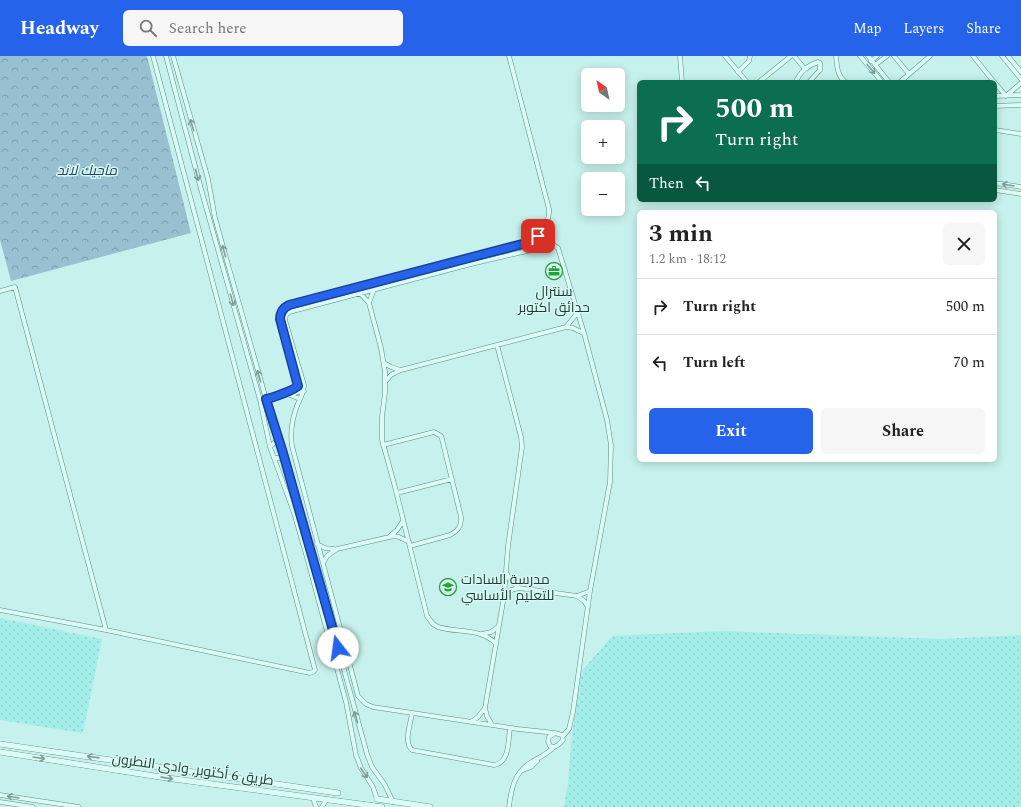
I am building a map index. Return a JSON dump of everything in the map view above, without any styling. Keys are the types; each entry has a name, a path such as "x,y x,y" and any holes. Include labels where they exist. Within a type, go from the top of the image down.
{"street":[{"path":"0,610 106,630 310,673 315,670 153,56"},
{"path":"166,56 201,189 260,400 270,447 294,513 308,561 346,702 356,755 361,768 373,787 376,799 430,807"},
{"path":"173,56 188,114 210,187 225,254 266,399 283,453 368,758 385,785 393,802"},
{"path":"277,396 296,388 298,385 280,319 282,311 287,306 530,242 540,234 548,220 549,209 509,56"},
{"path":"680,56 682,80"},
{"path":"725,56 745,80"},
{"path":"738,72 750,61 750,56"},
{"path":"761,80 791,56"},
{"path":"794,56 805,69"},
{"path":"836,56 837,71 843,80"},
{"path":"860,56 880,80"},
{"path":"868,56 887,80"},
{"path":"871,61 877,56"},
{"path":"875,65 887,56"},
{"path":"894,56 909,74"},
{"path":"922,56 926,60"},
{"path":"902,80 930,56"},
{"path":"973,56 993,80"},
{"path":"1002,56 1021,79"},
{"path":"1015,56 1010,58 1021,72"},
{"path":"797,80 805,69 814,63 820,63 820,70 811,80"},
{"path":"1006,96 1021,82"},
{"path":"997,85 1006,96"},
{"path":"997,96 1021,95"},
{"path":"997,106 1021,105"},
{"path":"997,130 1021,134"},
{"path":"193,159 202,158"},
{"path":"997,183 1021,188"},
{"path":"201,189 210,187"},
{"path":"997,190 1021,194"},
{"path":"509,807 514,780 523,770 531,767 562,742 563,736 571,726 590,591 610,482 612,463 608,420 559,249 553,245 471,264 291,310 286,315 285,320 304,382 304,391 292,421 291,441 358,696 363,702 371,706 510,728 555,733 563,736"},
{"path":"0,291 15,287 106,630"},
{"path":"369,303 374,289"},
{"path":"359,292 369,303 381,348 384,363 385,382 382,424 383,445 397,493 426,613 430,621 435,626 481,634 496,644"},
{"path":"566,327 578,312"},
{"path":"385,382 393,374 401,370 566,327 577,329 584,333"},
{"path":"492,725 485,708 504,596 522,447 521,437 497,345"},
{"path":"384,363 401,370"},
{"path":"266,399 304,391"},
{"path":"290,394 300,399"},
{"path":"317,544 325,548 337,549 388,537 399,537 410,544 450,535 459,528 462,523 461,517 441,436 438,433 430,432 383,445"},
{"path":"270,447 273,443 280,443"},
{"path":"274,457 281,458 283,453"},
{"path":"397,493 452,479"},
{"path":"388,537 397,530 403,522"},
{"path":"323,564 327,556 337,549"},
{"path":"506,572 511,581 519,588"},
{"path":"504,596 511,590 519,588 577,596 584,601 588,607"},
{"path":"577,596 590,591"},
{"path":"481,634 498,628"},
{"path":"471,722 481,714 485,708"},
{"path":"412,713 408,742 409,747 412,750 494,764 501,763 505,757 510,728"},
{"path":"538,731 548,741 550,746 554,747"},
{"path":"548,741 549,737 555,733"},
{"name":"طريق 6 أكتوبر, وادى النطرون","path":"0,744 338,793"},
{"name":"طريق 6 أكتوبر, وادى النطرون","path":"0,752 185,780 382,807"},
{"path":"185,780 187,771"},
{"path":"0,795 79,807"},
{"path":"313,798 316,807"},
{"path":"322,807 326,800"},
{"path":"0,802 33,807"}],"sand":[{"path":"0,618 102,639 83,733 0,720"},
{"path":"721,631 941,639 1021,635 1021,807 564,807 568,783 572,734 582,671 612,636"}],"green space":[{"name":"ماجيك لاند","path":"0,56 147,56 191,233 11,281 0,240"}],"place":[{"name":"سنترال حدائق اكتوبر","path":"554,271"},
{"name":"مدرسة السادات للتعليم الأساسي","path":"448,587"}],"route":[{"path":"338,648 313,556 266,399 277,396 298,386 280,319 281,313 283,309 289,305 530,242 538,236"}]}
